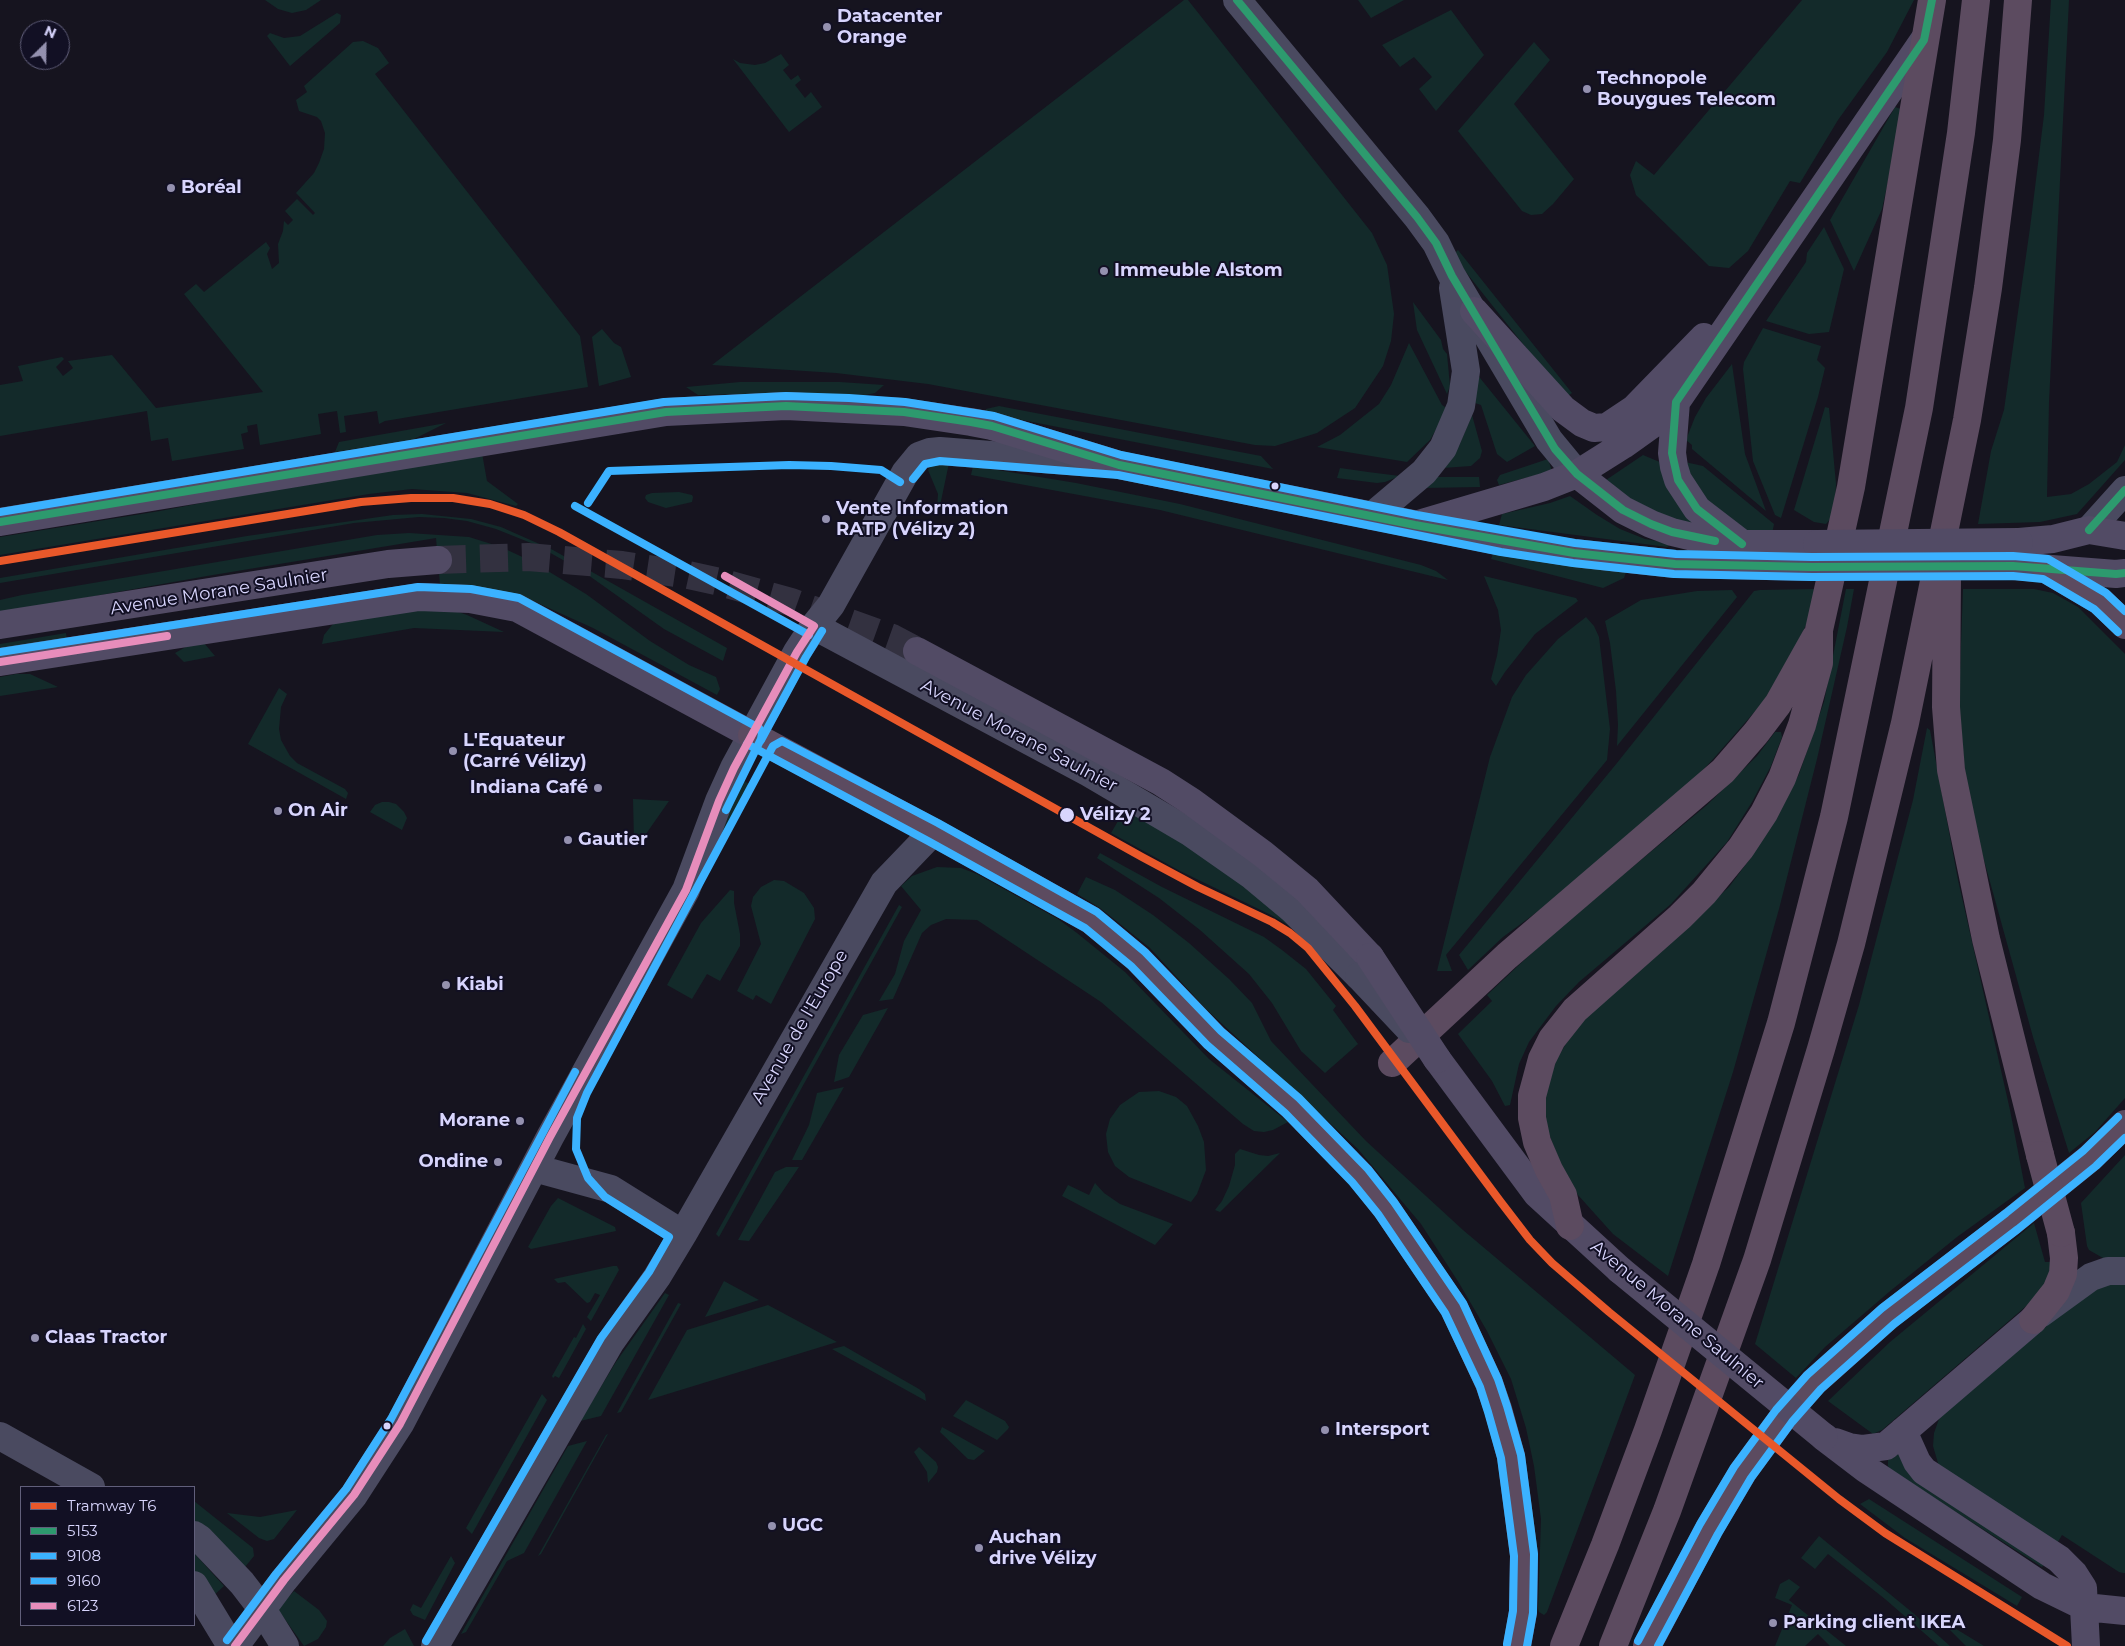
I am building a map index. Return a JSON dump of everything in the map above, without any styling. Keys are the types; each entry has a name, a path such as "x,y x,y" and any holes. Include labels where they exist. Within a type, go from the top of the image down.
{"highway":[{"path":"1570,1226 1563,1195 1549,1170 1537,1142 1532,1118 1532,1096 1542,1059 1552,1039 1575,1010 1680,917 1704,893 1741,848 1764,813 1782,778 1802,725 1819,663 1819,630 1851,488 1932,0"},
{"path":"1564,1646 1648,1430 1706,1264 1781,1023 1834,817 1919,408 1961,133 1976,0"},
{"path":"1613,1646 1667,1511 1757,1260 1851,944 1905,723 1967,420 1988,288 2007,140 2018,0"},
{"path":"1948,517 1946,707 1951,770 1986,939 2061,1233 2064,1258 2063,1274 2056,1291 2033,1320"},
{"path":"2046,569 2100,601 2125,625"},
{"path":"1392,1063 1507,956 1723,771 1778,704 1819,630"},
{"path":"752,735 933,832 1091,920 1138,959 1214,1038 1292,1106 1343,1156 1386,1208 1449,1300 1489,1382 1505,1430 1511,1456 1523,1545 1523,1612 1517,1646"},
{"path":"1647,1646 1658,1621 1709,1528 1743,1472 1784,1416 1814,1382 1888,1316 2012,1221 2090,1158 2125,1124"}],"main road":[{"path":"1415,525 1507,498 1577,474 1606,458 1631,440 1676,402 1924,40"},
{"path":"1474,311 1563,409 1582,423 1594,428 1606,427 1634,409 1751,290"},
{"path":"1676,402 1672,453 1678,480 1697,509 1742,544"},
{"path":"0,522 666,412 786,406 904,412 992,426 1119,465 1415,525 1548,549 1675,564 1815,555 2016,554 2053,539 2089,530 2125,536"},
{"path":"1577,474 1623,510 1672,532 1701,540 1815,555"},
{"path":"2016,554 2046,569 2125,573"},
{"name":"Avenue Morane Saulnier","path":"0,625 388,564 438,560"},
{"name":"Avenue Morane Saulnier","path":"0,662 419,597 470,599 517,608 752,735"},
{"name":"Avenue Morane Saulnier","path":"917,651 1161,782 1192,802 1263,854 1307,890 1437,1059 1537,1194 1570,1226 1620,1270 1866,1469 2042,1586 2085,1607"},
{"path":"1824,1436 1842,1445 1863,1449 1886,1446 2033,1320"},
{"path":"1903,1431 1917,1462 1924,1471 2059,1559 2074,1574 2083,1588 2086,1646"},
{"path":"2085,1607 2125,1611"}],"street":[{"path":"1237,0 1417,217 1436,243 1452,276 1548,440 1577,474"},
{"path":"1372,516 1424,472 1443,448 1461,406 1466,371 1452,276"},
{"path":"235,1646 262,1609 354,1495 400,1424 534,1168 686,890 719,801 752,735 797,652 831,605 905,474 919,456 940,450 1119,465"},
{"path":"2089,530 2125,490"},
{"name":"Avenue Morane Saulnier","path":"814,626 1089,773 1191,834 1251,875 1364,966"},
{"name":"Avenue de l'Europe","path":"436,1646 610,1343 657,1278 683,1234 884,882 933,832"},
{"path":"534,1168 611,1189 683,1234"},
{"path":"2033,1320 2091,1277 2108,1271 2125,1271"},
{"path":"0,1436 90,1486"},
{"path":"195,1536 242,1583 262,1609 285,1646"},
{"path":"195,1587 231,1646"}],"green space":[{"path":"265,0 321,0 306,10 292,13 278,9"},
{"path":"1184,0 1188,0 1372,233 1387,265 1394,314 1391,341 1383,366 1355,408 1317,433 1275,446 1255,445 928,384 836,373 712,365"},
{"path":"1358,0 1404,0 1371,18"},
{"path":"1802,0 1914,0 1887,52 1838,120 1800,183 1790,181 1748,251 1729,268 1709,266 1636,195 1630,175 1636,161 1654,175"},
{"path":"2051,0 2069,0 2049,402 2047,497 2071,494 2089,484 2117,462 2125,445 2125,460 2077,514 2040,522 1978,524 1991,451 2004,410 2030,228 2044,115"},
{"path":"1451,10 1484,55 1436,111 1419,89 1432,77 1414,57 1400,67 1382,45"},
{"path":"337,13 341,15 340,23 290,66 267,36 270,33 284,38 300,36"},
{"path":"363,41 378,48 389,63 375,74 580,336 588,387 385,421 379,424 377,411 344,416 346,432 340,433 337,411 318,414 321,434 260,445 257,424 247,426 248,432 241,434 244,449 172,461 168,438 151,441 147,411 0,436 0,385 23,381 18,366 62,357 64,359 56,367 63,376 73,368 68,361 112,355 156,408 263,392 184,294 196,284 204,292 266,242 270,248 267,254 272,269 279,263 278,244 283,231 284,221 288,225 293,220 285,211 297,199 313,215 315,213 296,193 314,173 319,163 324,149 325,133 321,121 317,117 299,111 296,100 307,92 304,86 353,42"},
{"path":"1534,42 1550,60 1514,104 1574,179 1542,214 1531,215 1522,211 1458,131"},
{"path":"781,54 789,65 783,70 791,80 798,75 801,80 795,85 805,98 811,92 822,107 789,132 733,59 740,63 755,65 765,63"},
{"path":"1895,107 1901,109 1903,113 1882,209 1854,271 1830,220"},
{"path":"1824,227 1844,269 1829,332 1809,334 1766,321 1806,262 1807,253"},
{"path":"1458,250 1572,393 1568,396 1546,373 1465,271 1455,253"},
{"path":"1413,302 1441,340 1443,349 1447,354 1450,386 1447,394 1417,330"},
{"path":"1763,328 1821,346 1817,360 1825,368 1781,518 1775,515 1753,461 1743,369 1744,362"},
{"path":"602,329 614,343 621,347 631,377 599,386 592,337"},
{"path":"1409,343 1442,405 1448,409 1430,440 1407,462 1317,447 1340,435 1379,404 1391,385"},
{"path":"1732,364 1745,454 1766,511 1692,449 1692,445 1686,440 1695,417 1706,398"},
{"path":"1476,373 1535,446 1507,462 1497,454 1481,405 1475,403"},
{"path":"740,382 840,382 884,385 875,393 865,395 778,393 698,395 686,387"},
{"path":"999,406 1261,456 1273,469 986,413 986,409"},
{"path":"1825,407 1829,408 1836,484 1835,505 1832,517 1826,524 1814,522 1794,510"},
{"path":"1472,415 1482,451 1480,458 1471,466 1443,468 1459,446"},
{"path":"446,423 412,440 335,452 339,442"},
{"path":"482,453 487,481 518,504 516,506 467,493 412,489 369,494 0,555 0,537 160,511"},
{"path":"1643,455 1662,463 1705,531 1640,507 1606,480"},
{"path":"1548,459 1552,471 1499,485 1497,480 1500,475"},
{"path":"1685,462 1703,466 1774,524 1772,534 1746,531 1698,494"},
{"path":"949,463 941,501 939,508 937,508 938,494 928,470 931,466"},
{"path":"973,466 1076,483 1180,504 1421,565 1436,571 1448,580 1160,510 971,475"},
{"path":"1340,468 1400,476 1377,483 1337,478"},
{"path":"1435,477 1479,477 1480,487 1422,488"},
{"path":"679,492 692,495 692,502 666,508 648,502 645,498 646,495 652,493"},
{"path":"1570,496 1620,529 1645,539 1669,543 1670,545 1667,547 1499,525 1502,514 1550,503"},
{"path":"422,514 471,519 501,527 553,550 727,648 723,661 664,629 581,570 536,545 496,529 467,521 444,518 419,517 354,523 0,583 0,578 247,536 393,515"},
{"path":"409,533 469,537 501,547 533,562 586,594 650,641 689,665 716,677 720,689 717,695 593,628 531,600 440,585 436,538 0,613 0,600 22,595 377,535"},
{"path":"1494,551 1626,572 1624,578 1603,588 1491,559"},
{"path":"1484,576 1576,598 1578,601 1535,634 1496,686 1491,679 1501,630 1498,610"},
{"path":"1817,589 1807,623 1789,660 1764,701 1714,758 1676,799 1552,901 1503,937 1468,970 1459,955 1617,763 1754,591"},
{"path":"1846,589 1854,589 1847,627 1817,759 1779,909 1733,1072 1668,1276 1613,1234 1578,1195 1563,1170 1547,1129 1544,1100 1556,1060 1578,1024 1729,887 1770,827 1799,774 1824,702"},
{"path":"1963,589 2034,589 2053,593 2078,607 2125,654 2125,1098 2095,1132 2069,1153 2033,1037 1977,835 1965,779 1959,699"},
{"path":"1732,590 1737,597 1617,746 1616,691 1610,643 1605,621 1641,600 1697,591"},
{"path":"428,609 449,609 504,632 414,628 322,644 324,635 339,620"},
{"path":"1586,617 1594,626 1599,637 1610,729 1607,760 1446,955 1452,971 1437,971 1490,757 1512,697 1526,675 1558,639"},
{"path":"66,633 67,641 0,651 0,644"},
{"path":"204,643 215,656 184,662 175,653 191,644"},
{"path":"30,674 58,687 0,696 0,677"},
{"path":"279,688 287,694 281,707 279,729 281,740 290,756 297,763 345,789 348,793 346,799 248,744"},
{"path":"1927,728 1930,730 1958,880 2010,1110 2025,1188 1957,1237 1889,1292 1825,1347 1796,1378 1755,1344 1859,1005 1913,800"},
{"path":"1775,732 1781,732 1782,737 1771,766 1752,802 1727,842 1671,904 1579,982 1556,1006 1529,1042 1519,1064 1510,1105 1505,1106 1492,1081 1458,1034 1492,1001 1487,995 1552,934 1707,805 1757,756"},
{"path":"740,779 753,786 715,852 714,851"},
{"path":"633,799 669,801 639,842 634,841"},
{"path":"382,802 396,804 404,812 407,818 402,830 370,812 375,805"},
{"path":"1128,804 1258,891 1315,949 1288,925 1271,915 1180,871 1111,833"},
{"path":"1100,853 1162,887 1264,937 1282,950 1306,969 1336,1006 1333,1010 1358,1044 1325,1073 1301,1051 1272,1003 1249,974 1200,930 1159,898 1097,858"},
{"path":"937,867 961,868 977,874 1058,919 1125,972 1209,1059 1288,1122 1273,1130 1264,1132 1254,1131 1243,1124 1101,1002 977,920 946,919 931,925 922,933 893,999 879,1001 895,974 904,941 921,910 901,886 912,876"},
{"path":"1086,877 1115,890 1153,915 1189,943 1229,979 1252,1003 1271,1041 1366,1141 1463,1230 1635,1375 1547,1612 1544,1615 1538,1609 1541,1519 1534,1466 1526,1428 1511,1379 1487,1331 1459,1283 1421,1224 1358,1149 1206,1009 1150,948 1100,908 1077,894"},
{"path":"774,880 784,881 804,893 814,908 815,919 771,1004 756,995 753,1000 737,991 761,944 751,906 753,897 761,887"},
{"path":"730,890 734,891 740,946 720,981 707,974 692,999 667,985 701,923"},
{"path":"899,905 902,907 719,1237 716,1234"},
{"path":"888,1008 849,1077 834,1082 839,1055 863,1015"},
{"path":"844,1087 802,1160 792,1160 809,1125 817,1093"},
{"path":"1159,1091 1176,1097 1187,1106 1204,1142 1206,1170 1197,1194 1191,1202 1129,1177 1115,1166 1108,1152 1106,1134 1110,1119 1120,1105 1139,1092"},
{"path":"1240,1149 1268,1156 1280,1153 1220,1212 1215,1210 1222,1201 1229,1186 1235,1165 1235,1154"},
{"path":"2125,1155 2125,1258 2103,1258 2089,1250 2087,1246 2081,1203"},
{"path":"786,1167 799,1167 749,1241 738,1240 775,1172"},
{"path":"1095,1183 1104,1193 1120,1204 1173,1224 1155,1245 1062,1196 1068,1185 1089,1195"},
{"path":"558,1198 615,1227 616,1231 531,1249 528,1247 551,1206"},
{"path":"2034,1223 2045,1262 2055,1262 2053,1283 1882,1430 1873,1434 1828,1401 1890,1342"},
{"path":"617,1266 619,1270 591,1321 587,1317 600,1295 595,1293 590,1302 587,1303 565,1282 558,1283 554,1279"},
{"path":"724,1281 759,1300 705,1317"},
{"path":"2125,1283 2125,1573 2123,1573 2062,1535 2055,1547 1940,1470 1933,1446 1934,1433 1939,1419 1947,1409 2089,1287"},
{"path":"665,1293 669,1295 601,1416 580,1421 616,1362"},
{"path":"678,1303 681,1304 621,1412 617,1413"},
{"path":"768,1305 837,1342 648,1400 687,1330"},
{"path":"583,1324 586,1329 559,1378 555,1376 553,1378 552,1376"},
{"path":"844,1346 919,1389 925,1394 926,1401 832,1349"},
{"path":"542,1394 547,1400 472,1534 466,1528"},
{"path":"966,1400 1005,1421 1009,1427 1008,1429 997,1440 953,1416"},
{"path":"942,1427 985,1451 974,1460 968,1459 940,1432"},
{"path":"608,1434 541,1554 538,1556 606,1435"},
{"path":"587,1441 524,1553 507,1561 466,1632 461,1634 568,1446"},
{"path":"919,1447 936,1462 938,1467 937,1472 928,1483 927,1472 914,1452"},
{"path":"1899,1451 1906,1469 2046,1562 2042,1567 1890,1470 1888,1460"},
{"path":"1869,1499 2022,1597 2017,1606 1905,1538 1860,1504"},
{"path":"195,1502 253,1548 254,1556 245,1567 195,1526"},
{"path":"297,1510 274,1539 267,1541 259,1538 227,1513 260,1517"},
{"path":"1819,1536 1950,1646 1939,1646 1885,1599 1828,1554 1815,1569 1801,1558"},
{"path":"195,1554 224,1586 211,1598 195,1573"},
{"path":"451,1556 455,1563 425,1620 413,1615 410,1610 413,1604 421,1608"},
{"path":"1789,1579 1800,1587 1789,1600 1846,1646 1830,1646 1818,1634 1805,1646 1775,1646 1792,1605 1775,1598 1780,1584"},
{"path":"294,1591 319,1610 327,1621 326,1627 318,1639 304,1646 279,1611 280,1606"},
{"path":"1943,1621 1984,1646 1966,1646"},
{"path":"405,1629 414,1646 383,1646 390,1638"}],"tunnel":[{"path":"438,560 528,557 622,565 688,575 791,602 892,638 917,651"}],"tram line":[{"name":"T6","path":"0,561 361,502 411,498 453,498 490,504 524,515 559,532 1142,857 1198,887 1272,922 1290,933 1308,948 1355,1006 1500,1201 1530,1240 1552,1263 1609,1312 1839,1499 1885,1533 2067,1646"}],"transit line":[{"name":"5153","path":"1237,0 1417,217 1436,243 1452,276 1555,449 1577,474 1623,510 1651,524 1672,532 1715,541"},
{"name":"5153","path":"1742,544 1697,509 1678,480 1672,453 1676,402 1924,40 1932,0"},
{"name":"9160","path":"0,512 664,402 786,396 849,398 905,402 994,416 1121,455 1417,515 1575,543 1676,554 1812,557 2013,556 2048,559 2106,593 2125,611"},
{"name":"5153","path":"0,522 666,412 786,406 904,412 971,422 992,426 1119,465 1415,525 1574,553 1675,564 1812,567 2013,566 2116,574 2125,573"},
{"name":"9108","path":"913,479 925,464 940,461 1118,475 1501,552 1573,563 1674,574 1812,577 2013,576 2043,579 2094,609 2118,632"},
{"name":"9108","path":"588,503 609,471 789,465 831,466 881,470 900,482"},
{"name":"5153","path":"2089,530 2125,490"},
{"name":"9108","path":"575,506 809,635"},
{"name":"6123","path":"235,1646 284,1580 354,1495 400,1424 550,1137 686,890 719,801 734,768 797,652 814,626 725,576"},
{"name":"9160","path":"0,652 418,587 471,589 519,598 759,728 762,733 761,739 726,810"},
{"name":"9108","path":"761,740 822,631"},
{"name":"6123","path":"0,662 167,636"},
{"name":"9160","path":"426,1641 601,1338 649,1272 669,1237 605,1197 588,1178 576,1149 577,1118 587,1093 773,746 782,741 938,823 1097,912 1145,952 1221,1031 1299,1098 1368,1169 1394,1202 1463,1303 1498,1379 1521,1455 1534,1554 1533,1613 1527,1646"},
{"name":"9108","path":"747,744 1085,928 1131,966 1207,1045 1285,1113 1352,1182 1378,1214 1445,1313 1480,1387 1501,1458 1514,1556 1513,1611 1507,1644"},
{"name":"9160","path":"227,1640 276,1574 346,1489 391,1419 575,1072"},
{"name":"9160","path":"1638,1641 1700,1524 1734,1467 1776,1410 1807,1375 1882,1308 2083,1151 2118,1117"},
{"name":"9108","path":"1658,1646 1718,1534 1751,1478 1792,1422 1821,1389 1894,1324 2018,1229 2096,1166 2125,1138"}],"place":[{"name":"Datacenter Orange","path":"827,27"},
{"name":"Technopole Bouygues Telecom","path":"1587,89"},
{"name":"Boréal","path":"171,188"},
{"name":"Immeuble Alstom","path":"1104,271"},
{"name":"Vente Information RATP (Vélizy 2)","path":"826,519"},
{"name":"L'Equateur (Carré Vélizy)","path":"453,751"},
{"name":"Indiana Café","path":"598,788"},
{"name":"On Air","path":"278,811"},
{"name":"Vélizy 2","path":"1067,815"},
{"name":"Gautier","path":"568,840"},
{"name":"Kiabi","path":"446,985"},
{"name":"Morane","path":"520,1121"},
{"name":"Ondine","path":"498,1162"},
{"name":"Claas Tractor","path":"35,1338"},
{"name":"Intersport","path":"1325,1430"},
{"name":"UGC","path":"772,1526"},
{"name":"Auchan drive Vélizy","path":"979,1548"},
{"name":"Parking client IKEA","path":"1773,1623"}]}
